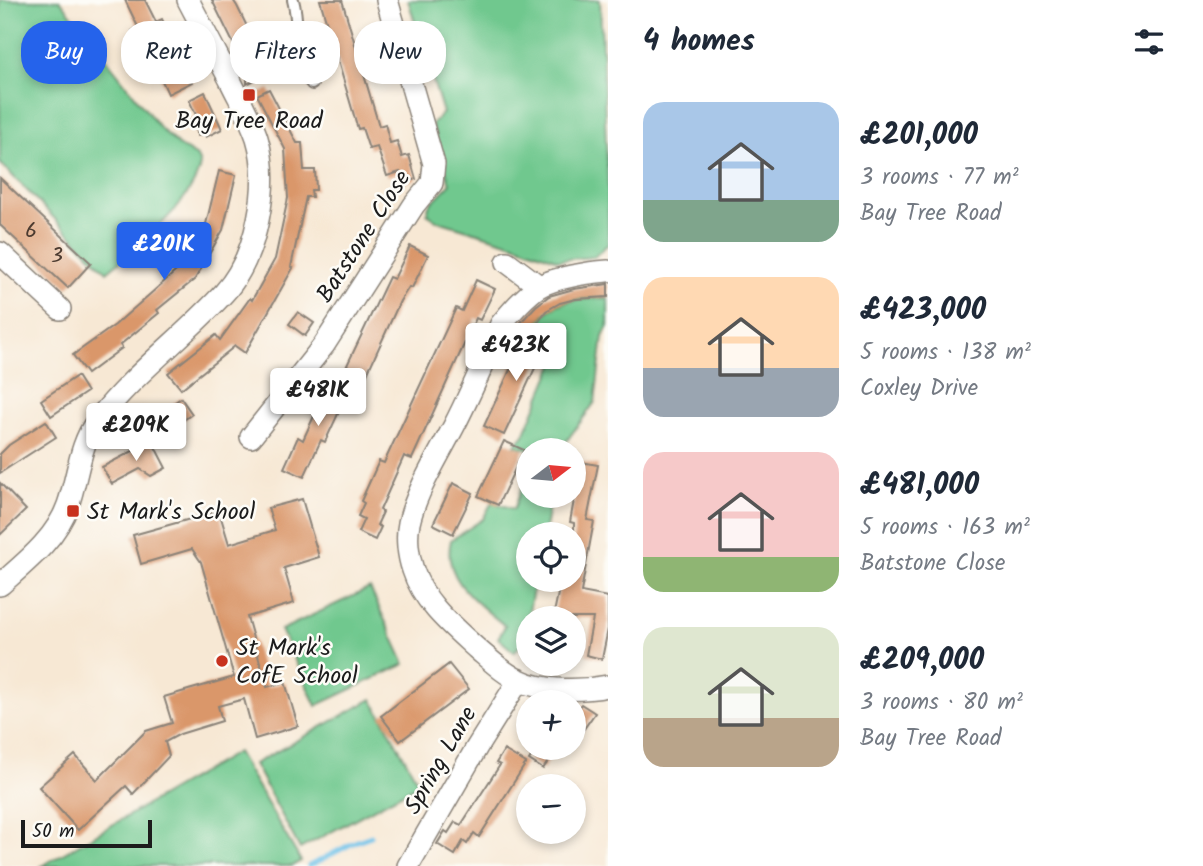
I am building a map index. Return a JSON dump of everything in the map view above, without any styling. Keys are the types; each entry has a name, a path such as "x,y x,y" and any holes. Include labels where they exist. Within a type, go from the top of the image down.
{"street":[{"path":"0,585 56,530 68,507 85,440 96,422 133,381 226,290 244,266 256,231 261,167 257,140 249,117 188,0"},
{"name":"Batstone Close","path":"251,437 324,345 414,205 432,183 434,164 387,0"},
{"path":"0,253 60,309"},
{"path":"507,262 539,286"},
{"path":"608,271 587,272 539,286 501,324 418,500 409,524 408,539 411,567 424,593 449,623 482,653 519,680 550,687 585,690 608,686"},
{"name":"Spring Lane","path":"408,866 519,680"}],"lane":[{"path":"293,0 297,21"}],"green space":[{"path":"0,0 60,0 76,21 21,21 21,84 107,84 107,60 121,78 121,84 126,84 160,128 178,145 197,157 200,164 188,193 176,208 148,237 107,272 0,163"},
{"path":"408,0 600,0 608,244 594,257 558,260 438,221 427,214 429,205 450,184 432,124 443,113 434,84 446,84 446,21 415,21"},
{"path":"608,298 608,326 603,337 595,402 569,438 521,438 562,346 538,322 553,308 578,299"},
{"path":"492,502 514,509 516,504 516,508 549,508 546,522 516,522 516,592 533,592 530,606 516,606 514,652 498,638 505,626 474,599 457,579 449,554 451,540 483,519"},
{"path":"370,588 405,664 316,706 281,630"},
{"path":"372,699 419,784 300,849 254,764"},
{"path":"237,752 301,861 292,866 42,866"}],"building":[{"path":"125,0 145,0 156,21 135,21"},
{"path":"212,0 233,0 237,6 244,21 230,21 230,37"},
{"path":"320,0 342,0 354,41 354,84 367,84 379,126 385,124 390,143 397,141 402,157 409,155 416,179 403,183 400,172 387,176 377,147 369,149 362,128 358,129 340,68 340,21 326,21"},
{"path":"164,84 188,84 168,94"},
{"path":"269,89 297,143 302,143 304,170 315,170 316,190 311,190 312,197 306,197 291,267 293,268 245,353 235,346 181,389 168,373 216,335 220,340 250,298 252,300 275,259 288,198 285,149 257,95"},
{"path":"205,92 222,129 206,137 204,133 198,136 190,121 197,117 189,100"},
{"path":"219,171 236,175 223,230 195,279 157,310 159,313 120,345 122,348 87,374 73,355 115,325 191,258 182,254 189,240 195,243 206,224"},
{"path":"0,178 91,263 68,288 0,225"},
{"path":"410,246 428,255 412,288 409,287 400,301 361,387 341,378 389,277 394,279"},
{"path":"476,280 495,289 480,320 476,318 412,459 404,456 380,510 383,512 377,525 381,527 375,540 358,532 364,519 358,516 364,503 361,501 379,461 384,463 456,308 462,311"},
{"path":"608,284 608,297 560,303 546,311 534,328 521,322 549,296"},
{"path":"298,312 314,323 305,336 289,324"},
{"path":"528,331 548,340 504,435 484,426"},
{"path":"77,376 87,392 51,416 41,400"},
{"path":"332,377 351,386 325,442 321,440 304,477 284,468 298,437 303,440"},
{"path":"181,398 192,414 157,439 146,423"},
{"path":"46,421 56,437 0,473 0,454"},
{"path":"152,441 166,468 151,476 140,469 112,484 102,467"},
{"path":"504,441 516,446 516,467 498,505 478,496"},
{"path":"586,463 598,465 587,520 594,521 586,565 586,522 570,522 573,508 586,508"},
{"path":"0,483 26,510 0,535"},
{"path":"453,483 473,493 453,534 433,524"},
{"path":"302,499 319,557 284,568 294,603 247,617 267,687 285,682 298,726 255,739 244,699 218,706 222,721 180,734 165,742 169,756 133,794 126,786 78,830 39,787 75,755 97,780 146,731 172,723 164,697 234,677 201,562 192,549 141,564 133,535 219,511 229,544 275,530 268,508"},
{"path":"558,592 581,592 608,597 608,629 602,659 586,655 593,618 586,618 586,606 555,606"},
{"path":"449,664 469,689 400,741 381,716"},
{"path":"586,707 595,713 586,726"},
{"path":"504,750 516,757 516,760 526,763 519,774 516,774 516,779 479,837 474,833 467,844 463,841 455,855 437,844 455,822 461,825 500,765 496,763"},
{"path":"529,760 549,760 543,769"}],"waterway":[{"path":"309,866 371,836"}],"place":[{"name":"Bay Tree Road","path":"249,95"},
{"name":"St Mark's School","path":"73,511"},
{"name":"St Mark's CofE School","path":"222,661"}]}
